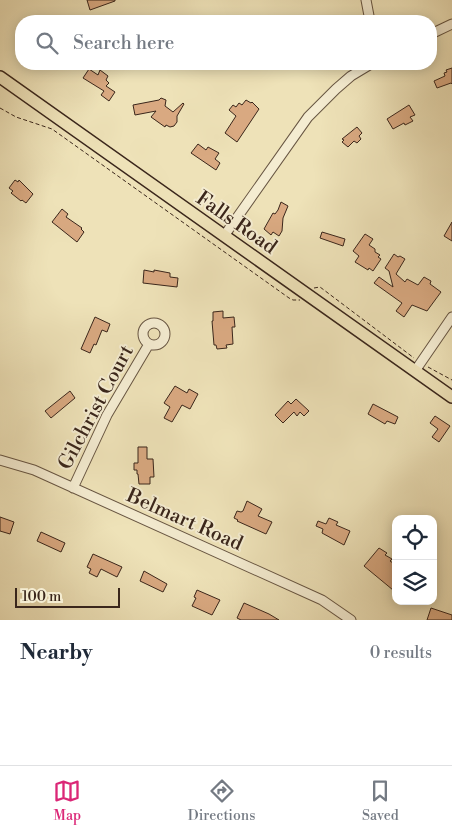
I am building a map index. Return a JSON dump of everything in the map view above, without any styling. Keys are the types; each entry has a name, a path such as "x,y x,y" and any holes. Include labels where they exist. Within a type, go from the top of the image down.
{"main road":[{"name":"Falls Road","path":"0,77 452,396"}],"street":[{"path":"366,0 369,15"},
{"path":"437,31 452,24"},
{"path":"224,236 308,117 336,89 361,70"},
{"path":"415,371 452,317"},
{"name":"Gilchrist Court","path":"73,488 107,415 149,344"},
{"name":"Belmart Road","path":"0,460 34,470 322,600 351,620"}],"building":[{"path":"87,0 115,0 115,1 90,10"},
{"path":"452,68 452,84 437,88 434,81 445,76 446,70"},
{"path":"88,70 98,75 100,70 108,76 106,80 109,83 106,86 115,92 109,101 101,95 104,91 83,78"},
{"path":"161,98 166,100 165,106 173,112 184,104 174,126 166,125 165,127 151,117 156,111 135,115 133,105"},
{"path":"246,100 252,102 259,109 237,142 225,133 236,116 229,110 233,105 236,107 239,103 242,105"},
{"path":"409,105 415,115 410,117 413,121 393,129 387,119"},
{"path":"357,127 362,133 359,136 361,139 357,143 354,141 348,147 342,142 344,140 342,139"},
{"path":"198,144 206,150 208,147 219,153 215,159 220,163 216,170 191,153"},
{"path":"15,180 18,182 19,180 33,194 26,203 11,193 13,191 9,188"},
{"path":"281,202 288,206 283,218 282,231 279,236 273,232 271,235 264,229 273,213 275,214 278,210"},
{"path":"62,209 68,214 66,217 82,228 84,232 77,242 52,222"},
{"path":"452,222 452,241 444,236"},
{"path":"322,232 345,239 343,246 320,238"},
{"path":"365,234 373,239 369,245 375,249 375,252 380,255 378,257 381,259 373,271 355,262 359,256 353,251"},
{"path":"394,254 405,259 396,274 405,282 407,279 418,285 424,277 431,281 430,284 441,292 427,311 412,305 404,317 396,311 402,303 374,283 379,277 393,287 389,271 385,268"},
{"path":"144,270 170,273 170,277 178,278 177,287 143,283"},
{"path":"223,311 223,318 234,317 235,327 232,327 233,344 226,345 227,348 217,349 216,345 214,345 213,312"},
{"path":"95,317 110,324 107,332 102,330 96,345 94,344 90,353 81,349"},
{"path":"175,386 187,393 189,389 198,394 190,409 182,405 172,422 164,418 170,407 164,403"},
{"path":"70,391 75,398 51,418 45,411"},
{"path":"296,399 309,411 304,416 300,412 297,416 294,412 283,423 275,415 288,401 291,404"},
{"path":"373,404 398,417 395,424 387,421 385,424 368,414"},
{"path":"435,416 450,426 439,442 432,437 438,429 430,423"},
{"path":"138,447 147,447 147,459 153,459 154,477 150,477 150,484 139,484 137,470 134,470 134,463 138,463"},
{"path":"247,501 262,509 258,516 272,522 266,534 234,518 237,511 243,511"},
{"path":"0,517 14,522 10,534 0,531"},
{"path":"329,518 338,522 336,525 350,531 344,545 322,533 323,529 316,526 318,521 326,524"},
{"path":"41,532 65,543 61,552 37,541"},
{"path":"379,548 387,553 385,555 392,559 390,561 392,562 392,589 364,566"},
{"path":"93,554 122,567 117,577 101,569 97,577 89,573 91,569 87,567"},
{"path":"144,571 167,584 163,592 140,581"},
{"path":"197,590 220,600 212,615 192,606"},
{"path":"244,603 279,620 241,620 237,618"},
{"path":"431,608 452,615 452,620 427,620"}]}
